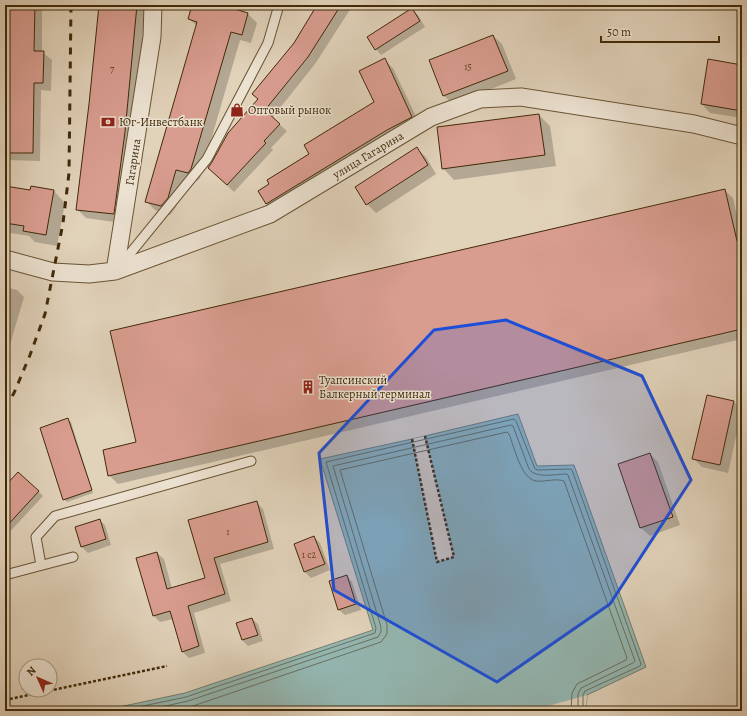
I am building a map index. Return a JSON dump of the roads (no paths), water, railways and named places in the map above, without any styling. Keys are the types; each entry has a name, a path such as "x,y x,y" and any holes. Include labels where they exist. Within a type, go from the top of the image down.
{"street":[{"name":"Гагарина","path":"116,271 152,37 153,5"},
{"name":"улица Гагарина","path":"5,259 53,272 89,274 116,271 270,214 430,116 480,99 522,97 694,124 742,136"}],"lane":[{"path":"116,271 207,159 268,43 278,5"},
{"path":"41,566 36,537 55,516 251,461"},
{"path":"5,575 72,557"}],"water":[{"path":"518,414 537,466 574,465 646,667 587,695 586,711 100,711 185,693 373,630 320,459"}],"railway":[{"path":"5,408 14,393 45,314 63,223 69,173 71,5"}],"place":[{"name":"Оптовый рынок","path":"237,110"},
{"name":"Юг-Инвестбанк","path":"108,122"},
{"name":"Туапсинский Балкерный терминал","path":"308,387"}]}
